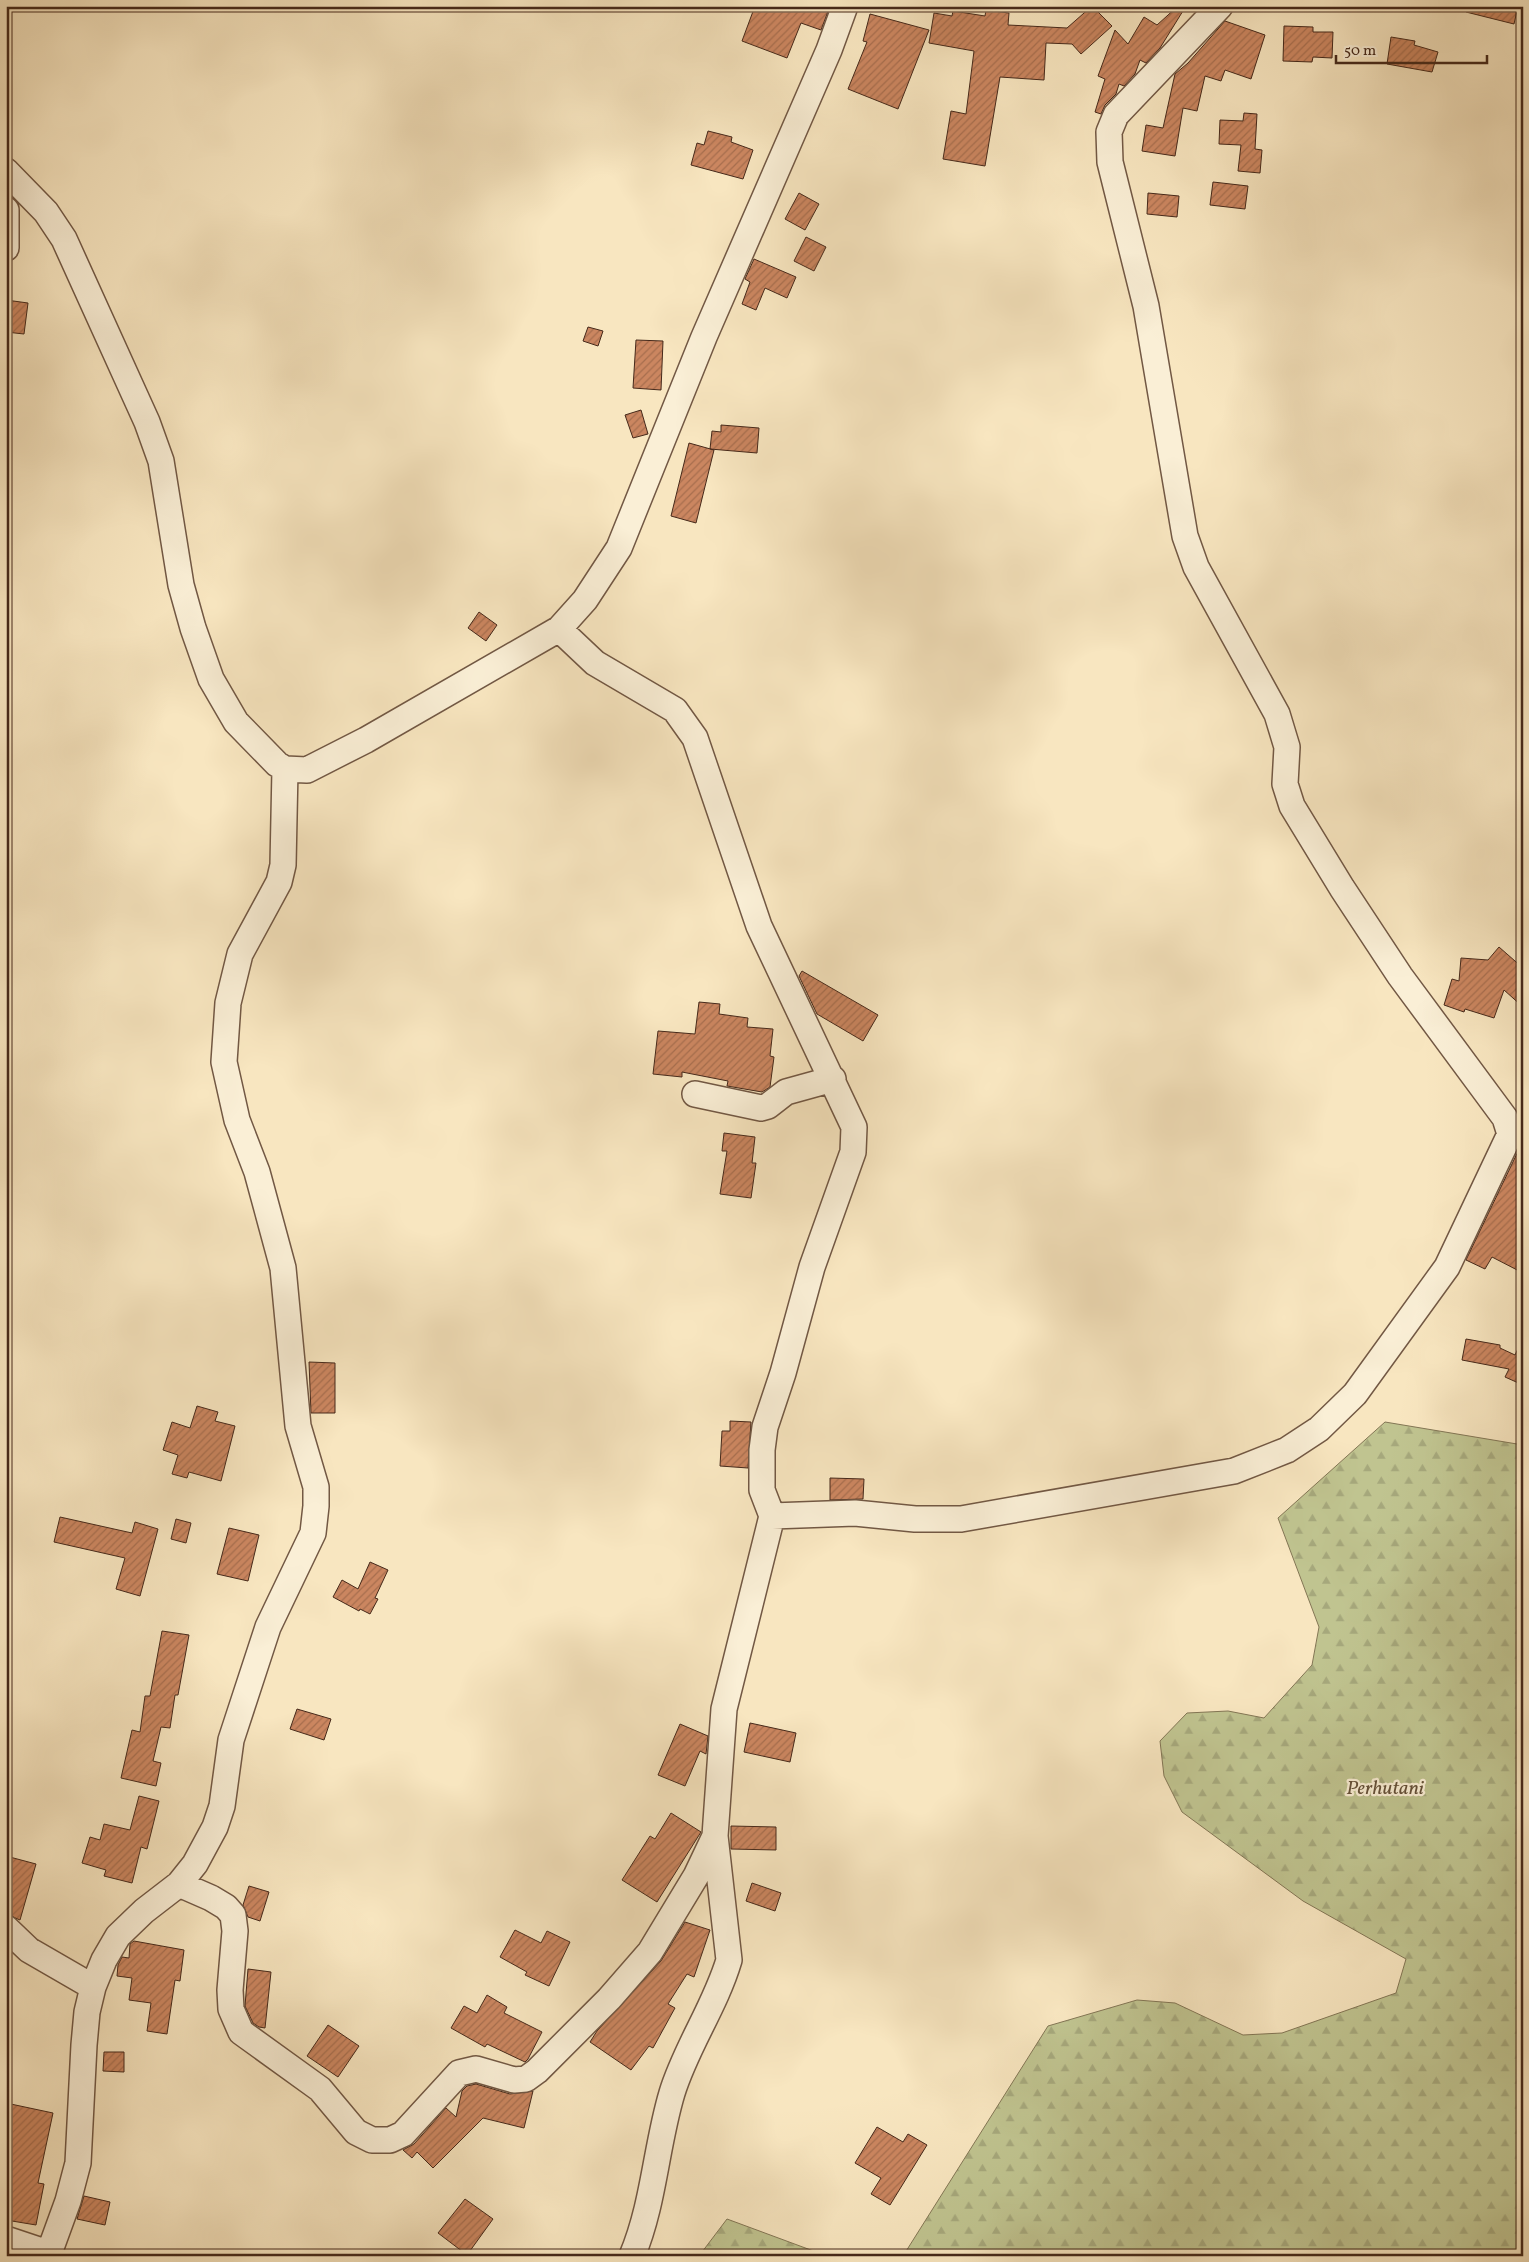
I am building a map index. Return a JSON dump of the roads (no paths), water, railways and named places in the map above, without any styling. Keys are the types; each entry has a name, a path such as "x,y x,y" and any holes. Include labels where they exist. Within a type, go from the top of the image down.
{"street":[{"path":"6,171 46,212 64,239 147,422 161,461 182,585 193,628 211,680 236,722 277,764 285,769 307,770 366,740 559,629 585,600 619,548 704,336 829,50 846,6"},
{"path":"772,1516 855,1513 915,1518 961,1519 1234,1470 1286,1450 1319,1429 1355,1394 1447,1267 1516,1128 1505,1118 1400,976 1342,888 1292,806 1284,784 1287,747 1283,730 1196,567 1185,536 1146,306 1110,162 1109,132 1116,115 1220,6"},
{"path":"6,210 6,248"},
{"path":"559,629 595,663 675,710 695,738 759,926 810,1037 833,1079 854,1127 855,1139 853,1152 812,1267 783,1373 765,1427 762,1450 762,1490 772,1516 724,1709 715,1836 729,1960 723,1979 680,2069 671,2095 652,2186 632,2256"},
{"path":"6,2239 48,2254 68,2201 78,2163 84,2045 87,2012 93,1987 104,1960 118,1936 144,1911 178,1884 195,1864 215,1828 222,1806 231,1740 268,1627 313,1532 316,1486 298,1426 283,1268 259,1181 237,1120 224,1062 228,1003 240,954 279,882 283,865 285,769"},
{"path":"695,1094 761,1108 768,1106 786,1092 833,1079"},
{"path":"178,1884 211,1898 226,1907 233,1915 235,1931 230,1990 231,2009 241,2032 320,2089 356,2132 372,2140 390,2140 403,2134 459,2073 476,2069 514,2080 526,2079 537,2071 609,1999 650,1952 696,1876 715,1836"},
{"path":"6,1928 29,1950 93,1987"}],"park label":[{"name":"Perhutani","path":"1385,1789"}]}
